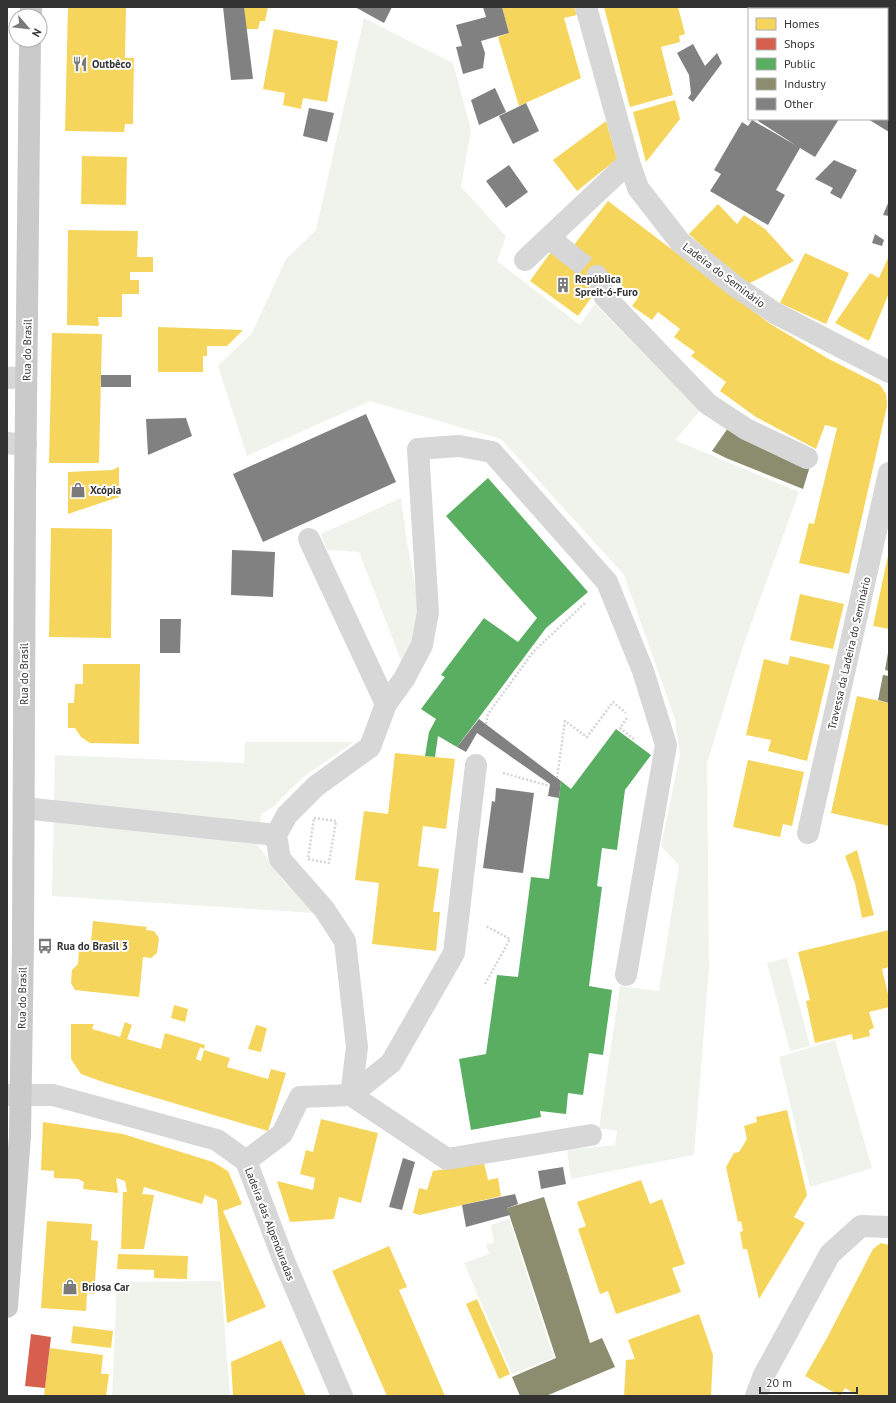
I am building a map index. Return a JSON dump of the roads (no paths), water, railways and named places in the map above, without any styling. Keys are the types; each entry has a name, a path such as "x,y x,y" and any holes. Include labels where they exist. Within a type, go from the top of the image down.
{"main road":[{"name":"Rua do Brasil","path":"7,1307 20,1136 14,1095 24,808 16,444 17,377 30,48"}],"street":[{"name":"Ladeira do Seminário","path":"586,7 629,162 638,188 680,242 735,286 775,313 889,372"},
{"path":"525,260 629,162"},
{"path":"549,238 568,253"},
{"path":"597,276 605,297 708,404 746,430 807,458"},
{"path":"351,1095 357,1047 345,941 324,909 280,859 276,835 287,815 316,786 370,747 386,704 404,678 422,645 428,612 418,449 459,446 492,452 607,582 643,671 666,745 626,974"},
{"name":"Travessa da Ladeira do Seminário","path":"808,833 889,473"},
{"path":"309,539 386,704"},
{"path":"351,1095 391,1063 454,953 476,765"},
{"path":"24,808 276,835"},
{"name":"Ladeira das Alpenduradas","path":"14,1095 53,1095 218,1140 246,1161 284,1261 342,1396"},
{"path":"246,1161 282,1134 300,1097 351,1095 447,1159 591,1135"},
{"path":"756,1396 764,1375 830,1254 861,1226 889,1227"}],"tunnel":[{"path":"568,253 597,276"}],"place":[{"name":"Outbêco","path":"80,64"},
{"name":"República Spreit-ó-Furo","path":"563,285"},
{"name":"Xcópia","path":"78,490"},
{"name":"Rua do Brasil 3","path":"45,946"},
{"name":"Briosa Car","path":"70,1287"}]}
